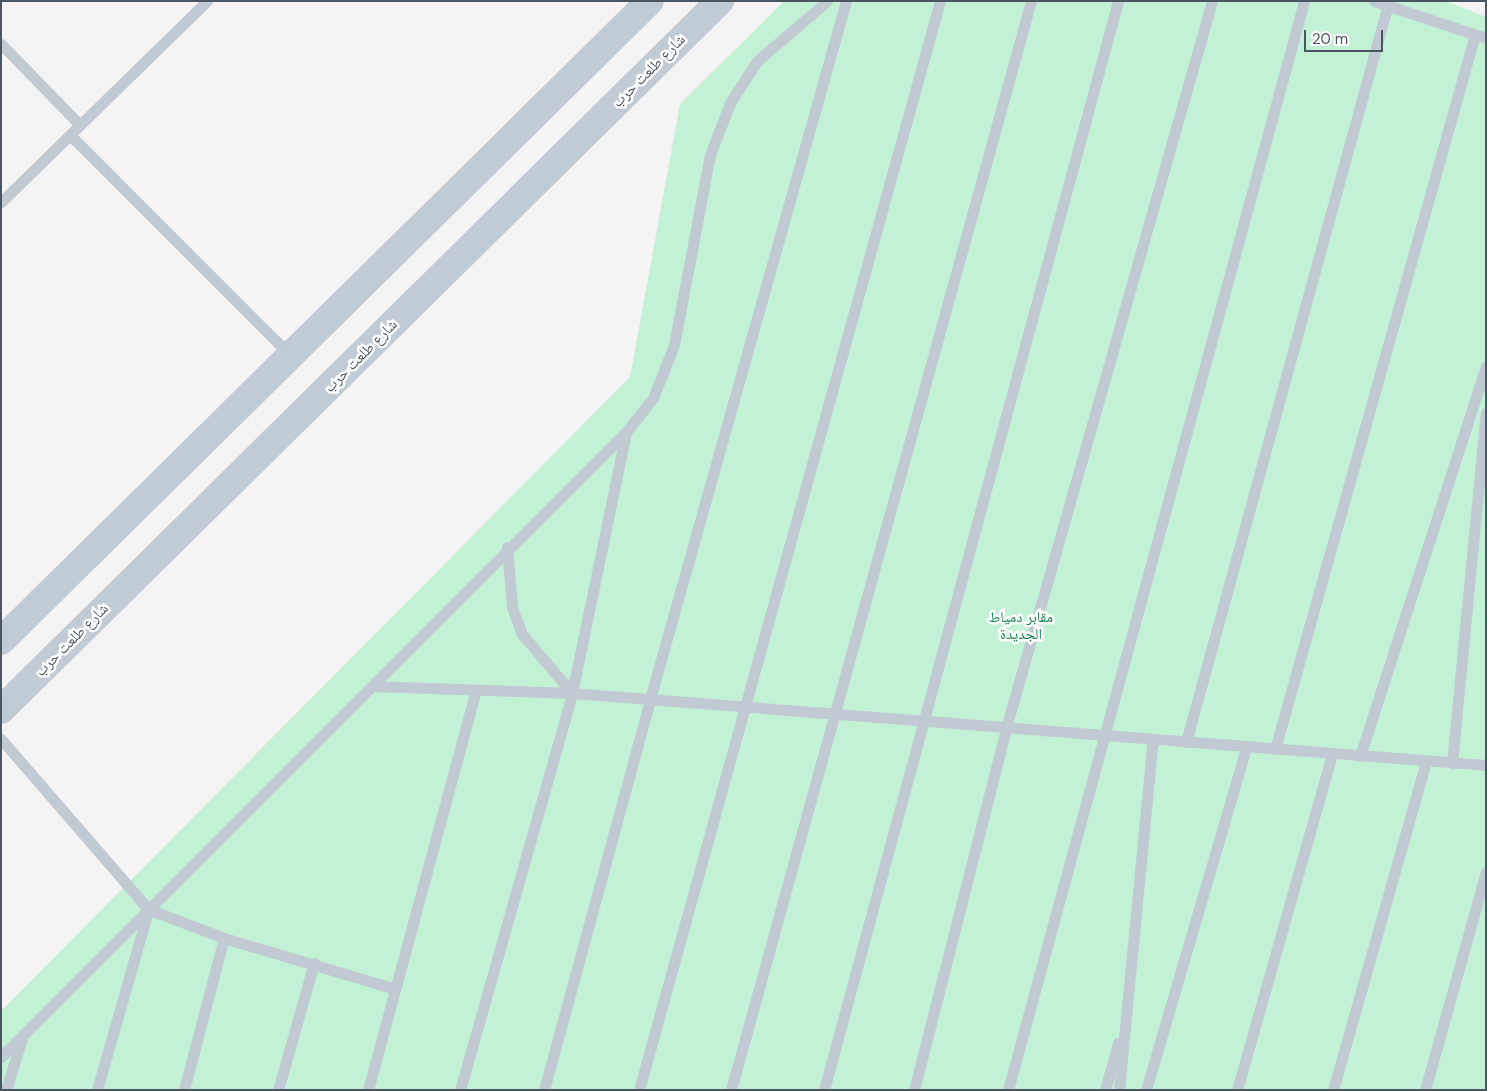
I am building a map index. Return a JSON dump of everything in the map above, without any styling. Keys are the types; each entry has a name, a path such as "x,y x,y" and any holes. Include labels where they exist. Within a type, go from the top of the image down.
{"main road":[{"path":"1,641 289,354 650,1"},
{"name":"شارع طلعت حرب","path":"1,710 720,1"}],"lane":[{"path":"1,202 207,1"},
{"path":"1,1057 372,686 507,547 626,432 653,398 668,361 710,155 730,102 757,61 827,1"},
{"path":"544,1090 650,699 846,1"},
{"path":"639,1090 940,1"},
{"path":"731,1090 832,714 1031,1"},
{"path":"824,1090 922,721 1118,1"},
{"path":"914,1090 1006,728 1212,1"},
{"path":"1008,1090 1304,1"},
{"path":"1275,749 1480,36 1388,4 1374,1"},
{"path":"1186,742 1388,4"},
{"path":"1,44 80,125"},
{"path":"70,135 289,354"},
{"path":"1360,756 1486,366"},
{"path":"1452,763 1486,413"},
{"path":"460,1090 572,693 626,432"},
{"path":"1478,488 1486,464"},
{"path":"507,547 512,607 522,634 572,693"},
{"path":"372,686 572,693 1486,765"},
{"path":"368,1090 476,690"},
{"path":"1,738 148,909 224,938 314,963 395,989"},
{"path":"1119,1090 1153,740"},
{"path":"1146,1090 1246,747"},
{"path":"1237,1090 1332,754"},
{"path":"1333,1090 1426,761"},
{"path":"1425,1090 1486,872"},
{"path":"97,1090 148,909"},
{"path":"184,1090 224,938"},
{"path":"278,1090 314,963"},
{"path":"1105,1090 1126,1017"},
{"path":"6,1090 22,1036"}],"green space":[{"name":"مقابر دمياط الجديدة","path":"784,1 1446,1 1486,17 1486,1090 1,1090 1,1011 630,377 680,104"}]}
